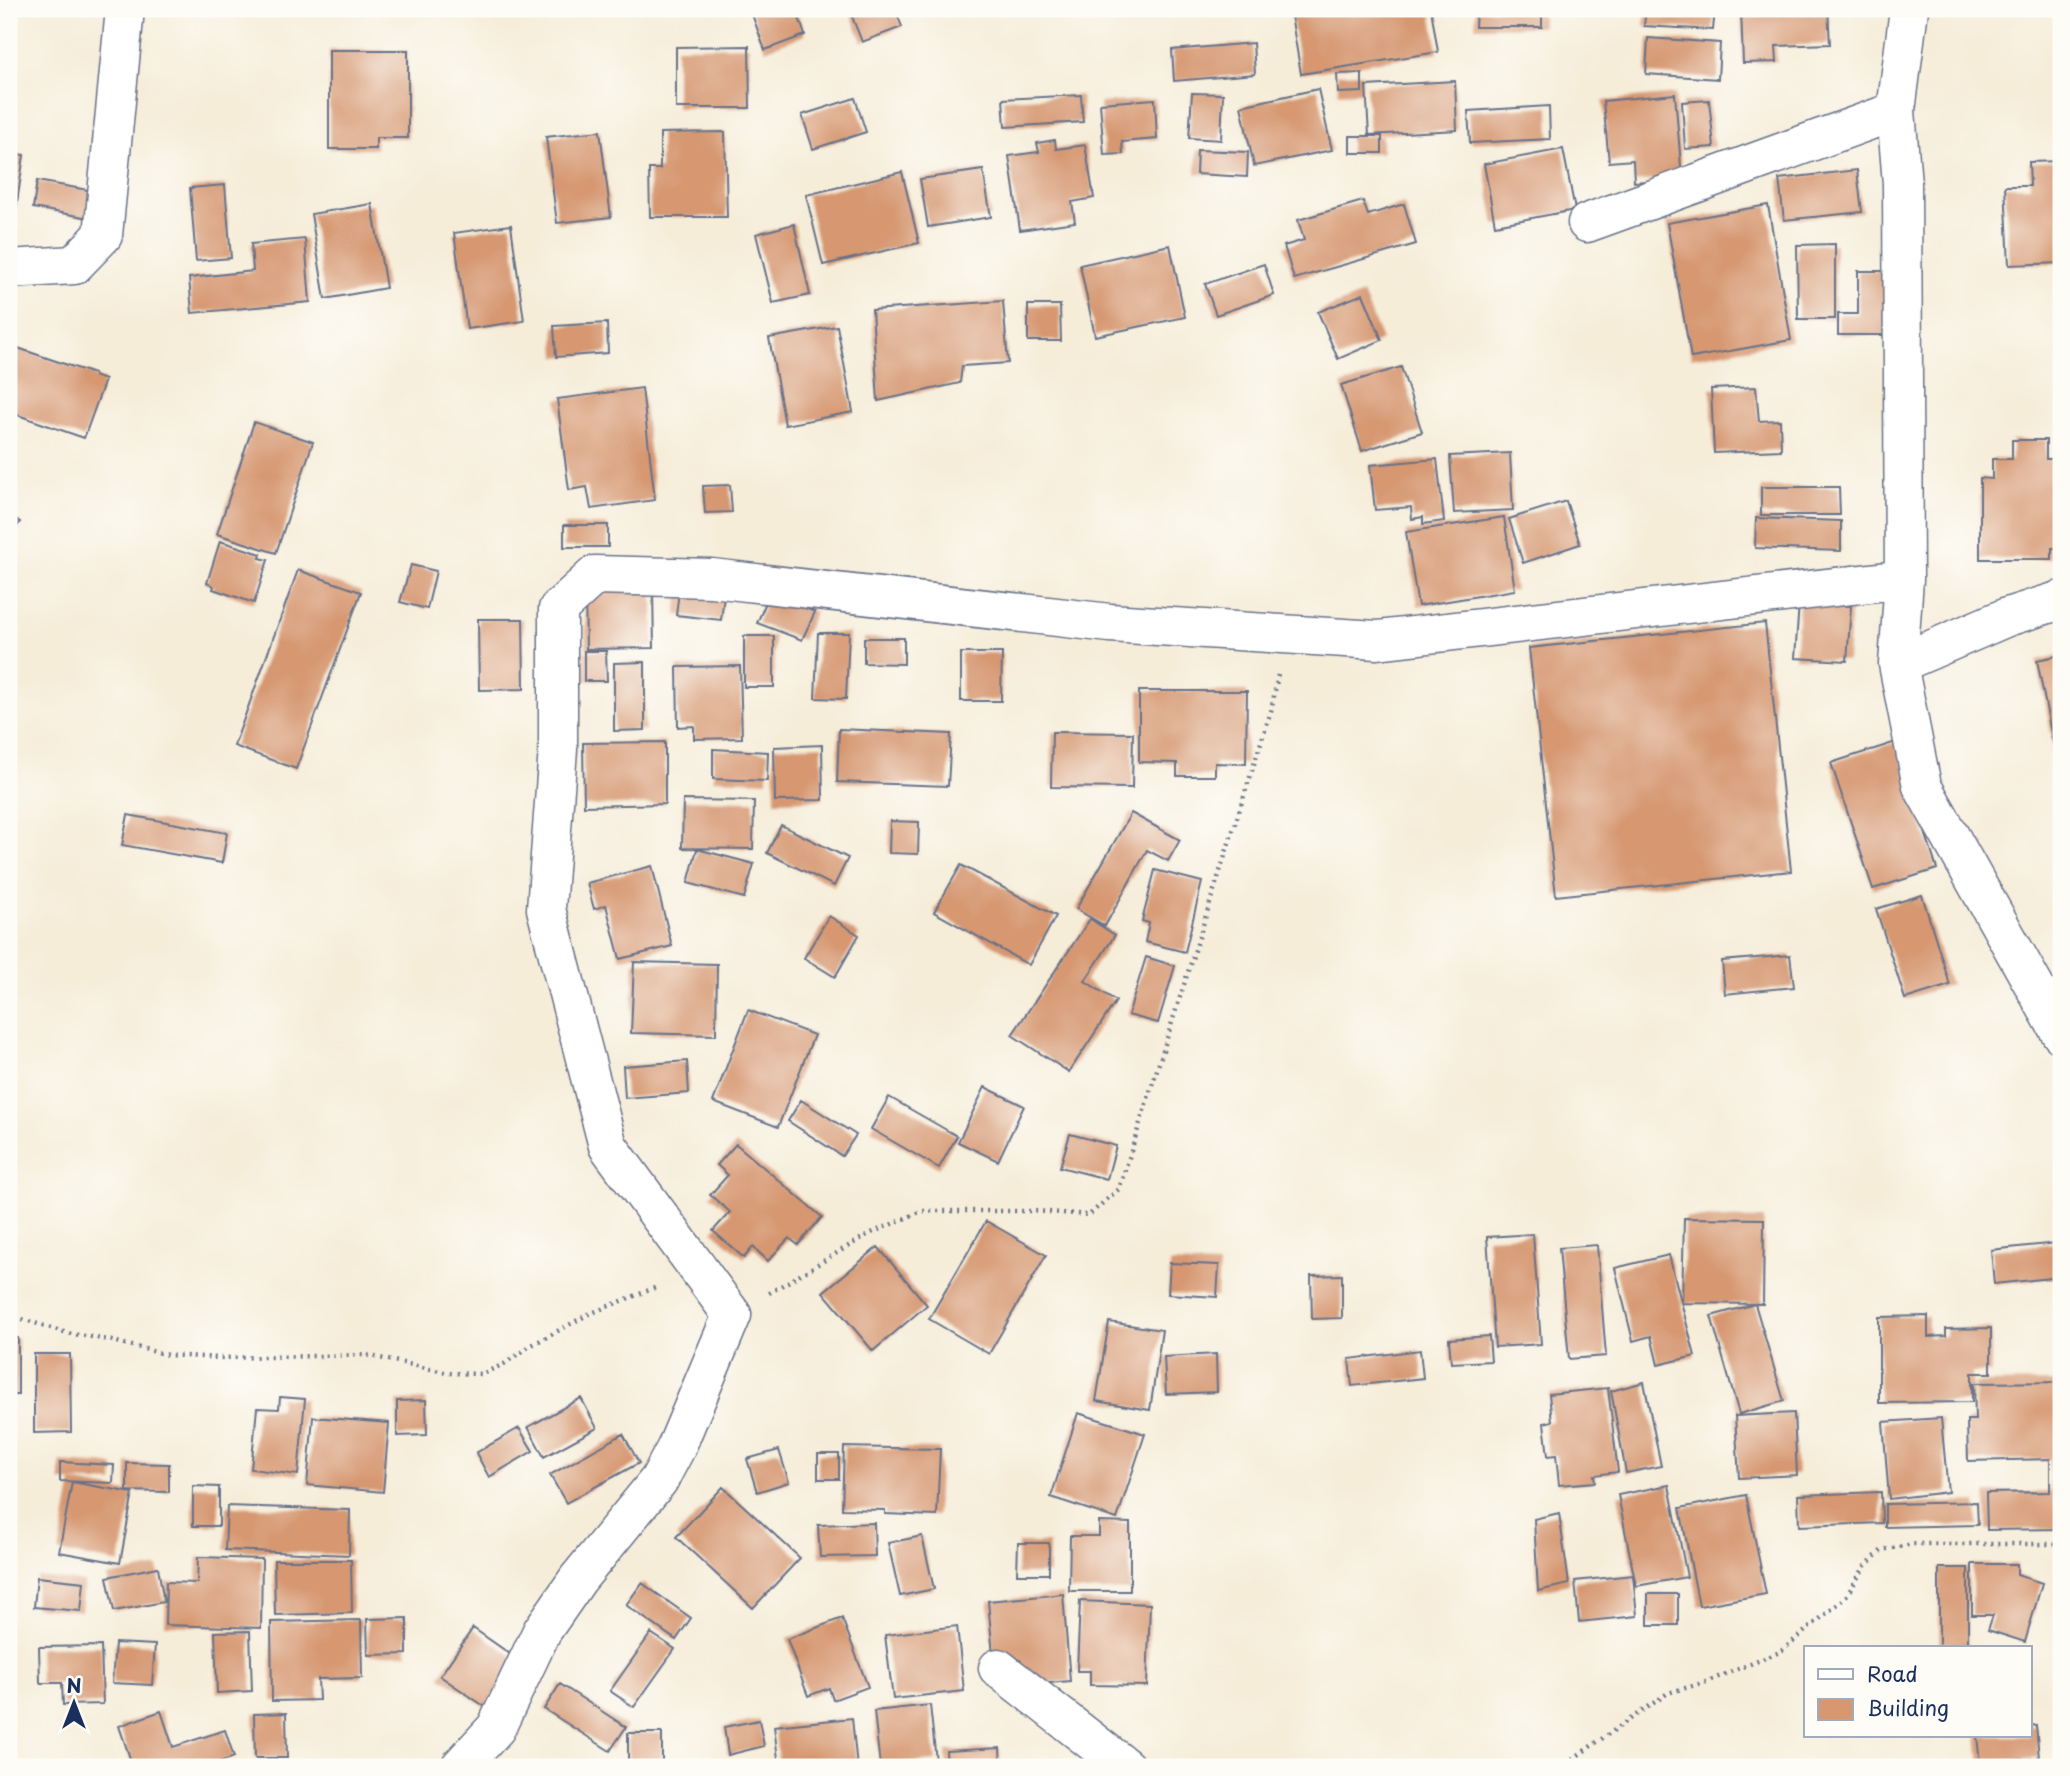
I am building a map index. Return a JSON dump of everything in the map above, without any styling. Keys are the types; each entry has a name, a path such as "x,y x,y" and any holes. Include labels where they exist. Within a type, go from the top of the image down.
{"street":[{"path":"9,270 74,264 103,235 125,9"},
{"path":"1909,9 1896,111 1902,184 1904,579 1898,664 1922,786 2061,1034"},
{"path":"1587,223 1896,111"},
{"path":"460,1767 496,1728 542,1631 578,1579 659,1480 676,1448 732,1315 608,1146 546,909 558,748 558,609 595,575 712,578 1110,622 1377,639 1904,579"},
{"path":"1898,664 2007,617 2061,600"},
{"path":"998,1668 1125,1767"}],"path":[{"path":"732,1315 869,1234 922,1211 1035,1211 1089,1215 1119,1189 1271,711 1287,634"},
{"path":"9,1315 67,1333 109,1340 167,1355 220,1358 366,1355 449,1373 482,1374 589,1314 700,1270"},
{"path":"1561,1767 1668,1693 1706,1682 1780,1653 1845,1598 1865,1566 1882,1550 1913,1544 2061,1544"}],"building":[{"path":"750,9 796,9 805,35 765,50"},
{"path":"849,9 895,9 902,27 862,42"},
{"path":"1290,9 1431,9 1438,52 1301,74"},
{"path":"1476,9 1542,9 1542,27 1475,27"},
{"path":"1646,9 1715,9 1713,30 1644,26"},
{"path":"1741,9 1828,9 1830,44 1776,46 1777,62 1743,63"},
{"path":"1648,38 1720,43 1718,79 1646,74"},
{"path":"1253,43 1255,74 1174,81 1172,50"},
{"path":"749,46 750,108 676,108 676,47"},
{"path":"329,50 408,50 408,138 376,138 376,149 329,149"},
{"path":"1362,73 1362,92 1338,93 1337,74"},
{"path":"1455,81 1457,130 1369,135 1366,86"},
{"path":"1318,89 1332,150 1254,166 1241,106"},
{"path":"1192,93 1223,94 1221,140 1189,138"},
{"path":"1675,94 1682,178 1634,182 1633,160 1609,162 1603,101"},
{"path":"1081,95 1083,122 1005,127 1003,99"},
{"path":"855,98 866,132 813,149 802,115"},
{"path":"1155,99 1157,139 1122,142 1123,154 1104,155 1100,103"},
{"path":"1709,100 1714,147 1685,149 1682,102"},
{"path":"1549,106 1550,139 1470,143 1468,111"},
{"path":"600,131 611,217 557,223 546,137"},
{"path":"725,132 727,217 650,217 649,169 660,169 660,133"},
{"path":"1350,136 1382,136 1382,153 1350,153"},
{"path":"1055,140 1056,149 1085,145 1094,198 1072,202 1075,222 1020,230 1009,156 1039,152 1037,143"},
{"path":"1563,149 1575,210 1495,225 1484,164"},
{"path":"1197,150 1248,152 1247,177 1196,174"},
{"path":"9,153 24,155 16,209 9,208"},
{"path":"2061,161 2061,263 2009,265 2005,186 2030,186 2029,162"},
{"path":"983,170 991,217 928,227 920,179"},
{"path":"1857,170 1862,212 1784,220 1779,179"},
{"path":"902,172 919,243 823,265 806,195"},
{"path":"37,181 105,193 101,220 33,208"},
{"path":"225,185 231,258 196,261 190,188"},
{"path":"1363,201 1368,215 1404,204 1416,244 1294,279 1284,246 1304,240 1298,220"},
{"path":"372,204 386,288 325,299 311,214"},
{"path":"1768,205 1791,340 1691,358 1667,223"},
{"path":"794,224 810,295 773,303 756,234"},
{"path":"511,225 524,321 467,329 454,233"},
{"path":"305,239 310,302 192,313 189,278 253,271 251,244"},
{"path":"1835,244 1835,319 1798,319 1797,245"},
{"path":"1170,245 1185,317 1095,336 1080,265"},
{"path":"1264,264 1274,295 1216,315 1205,284"},
{"path":"1858,271 1887,271 1887,335 1838,335 1838,314 1858,314"},
{"path":"1363,294 1382,340 1338,359 1318,312"},
{"path":"1003,301 1008,363 962,366 960,383 878,401 872,310"},
{"path":"1028,305 1060,305 1061,341 1028,341"},
{"path":"607,323 608,353 556,357 554,326"},
{"path":"837,326 853,412 785,425 769,338"},
{"path":"9,345 105,380 84,438 9,412"},
{"path":"1401,367 1422,432 1362,451 1341,385"},
{"path":"1756,387 1759,421 1780,420 1781,450 1714,453 1711,389"},
{"path":"642,388 655,500 591,509 587,487 569,490 557,399"},
{"path":"254,422 313,442 276,553 217,534"},
{"path":"2012,440 2046,440 2046,459 2061,459 2061,548 2052,548 2052,559 1980,559 1980,478 1992,479 1992,459 2012,459"},
{"path":"1510,453 1513,510 1454,513 1450,456"},
{"path":"1437,459 1444,521 1423,524 1423,517 1412,519 1411,507 1375,510 1370,465"},
{"path":"730,485 732,512 705,513 703,486"},
{"path":"1761,487 1839,487 1840,515 1761,515"},
{"path":"1566,501 1580,544 1523,563 1509,519"},
{"path":"9,515 20,522 9,538"},
{"path":"1504,517 1515,590 1418,606 1406,532"},
{"path":"1756,518 1841,521 1841,551 1755,548"},
{"path":"564,525 608,525 608,547 564,547"},
{"path":"220,541 261,554 260,558 268,560 254,603 213,589 214,586 207,583"},
{"path":"411,565 436,571 427,609 400,602"},
{"path":"298,570 361,592 296,769 234,746"},
{"path":"653,588 654,648 586,649 585,589"},
{"path":"679,591 724,596 721,620 676,615"},
{"path":"770,593 815,612 802,640 757,623"},
{"path":"1799,603 1851,606 1847,661 1795,658"},
{"path":"478,619 523,619 524,689 479,690"},
{"path":"1765,623 1791,871 1556,896 1529,648"},
{"path":"818,633 849,633 846,699 815,698"},
{"path":"744,636 774,636 774,687 744,687"},
{"path":"864,638 904,638 904,664 864,663"},
{"path":"584,651 606,651 607,681 584,681"},
{"path":"961,653 1002,653 1001,701 961,701"},
{"path":"2061,655 2061,753 2055,754 2037,660"},
{"path":"645,662 645,730 614,731 614,663"},
{"path":"740,666 742,738 694,739 694,726 678,727 677,667"},
{"path":"1139,691 1247,691 1246,764 1215,763 1215,776 1177,776 1177,763 1139,762"},
{"path":"839,729 951,734 948,786 837,782"},
{"path":"1052,732 1133,733 1132,788 1051,787"},
{"path":"665,742 665,804 584,806 583,743"},
{"path":"1896,742 1937,869 1873,889 1831,763"},
{"path":"822,745 823,800 775,801 774,747"},
{"path":"713,749 768,752 767,781 713,779"},
{"path":"683,800 754,801 753,849 682,848"},
{"path":"1131,813 1180,840 1168,861 1147,850 1105,926 1076,909"},
{"path":"128,815 227,833 222,863 122,845"},
{"path":"890,821 919,822 918,854 889,853"},
{"path":"781,825 848,858 834,886 767,853"},
{"path":"697,849 754,864 744,898 688,883"},
{"path":"961,865 1056,916 1029,965 934,912"},
{"path":"652,866 672,946 620,959 606,905 594,909 587,883"},
{"path":"1155,870 1202,882 1185,952 1145,942 1149,923 1142,921"},
{"path":"1922,895 1950,985 1905,999 1876,909"},
{"path":"829,916 859,935 835,977 804,958"},
{"path":"1090,919 1115,935 1085,981 1116,1001 1069,1072 1012,1035"},
{"path":"1790,955 1794,987 1725,994 1722,961"},
{"path":"1146,957 1175,966 1158,1023 1128,1015"},
{"path":"634,962 717,964 716,1035 631,1033"},
{"path":"748,1010 814,1035 778,1127 713,1102"},
{"path":"687,1061 689,1093 625,1098 623,1066"},
{"path":"985,1087 1024,1106 998,1161 958,1142"},
{"path":"889,1097 957,1136 939,1168 871,1129"},
{"path":"801,1100 856,1135 842,1156 788,1121"},
{"path":"1070,1134 1116,1146 1107,1179 1060,1167"},
{"path":"736,1144 822,1217 798,1245 789,1238 768,1261 753,1247 744,1258 713,1231 730,1212 710,1195 728,1175 717,1165"},
{"path":"1684,1218 1764,1219 1763,1304 1682,1303"},
{"path":"986,1221 1046,1255 989,1354 929,1319"},
{"path":"1533,1234 1541,1344 1495,1347 1487,1237"},
{"path":"2056,1243 2060,1277 1994,1284 1991,1250"},
{"path":"1597,1245 1606,1356 1569,1359 1559,1248"},
{"path":"878,1247 927,1305 873,1351 823,1292"},
{"path":"1669,1255 1695,1356 1658,1365 1651,1336 1633,1341 1615,1268"},
{"path":"1170,1263 1219,1265 1217,1297 1168,1294"},
{"path":"1342,1275 1342,1318 1312,1319 1311,1276"},
{"path":"1755,1304 1784,1401 1739,1414 1711,1316"},
{"path":"1928,1316 1928,1337 1946,1336 1946,1329 1991,1328 1991,1373 1972,1373 1972,1402 1879,1403 1879,1317"},
{"path":"1109,1322 1162,1330 1150,1410 1096,1401"},
{"path":"1489,1336 1491,1361 1451,1363 1449,1339"},
{"path":"9,1338 18,1338 18,1395 9,1395"},
{"path":"1420,1350 1423,1378 1352,1386 1349,1359"},
{"path":"34,1354 70,1354 71,1432 34,1433"},
{"path":"1216,1354 1217,1392 1166,1394 1164,1357"},
{"path":"1644,1382 1661,1466 1626,1473 1611,1391"},
{"path":"2061,1382 2061,1529 1987,1530 1986,1493 2050,1492 2050,1459 1968,1461 1967,1420 1975,1420 1974,1383"},
{"path":"1608,1388 1618,1472 1594,1475 1595,1482 1559,1485 1556,1455 1548,1456 1544,1423 1552,1421 1549,1394"},
{"path":"280,1397 305,1399 298,1475 251,1469 257,1408 279,1409"},
{"path":"581,1398 597,1428 544,1457 528,1427"},
{"path":"426,1400 427,1435 397,1436 397,1401"},
{"path":"1078,1413 1145,1434 1117,1519 1051,1497"},
{"path":"1794,1413 1797,1475 1739,1478 1735,1416"},
{"path":"313,1417 389,1423 383,1492 307,1485"},
{"path":"1941,1418 1948,1492 1889,1499 1883,1422"},
{"path":"519,1428 533,1451 489,1477 476,1453"},
{"path":"623,1434 639,1463 566,1503 550,1475"},
{"path":"844,1447 940,1449 937,1516 885,1514 885,1510 842,1509"},
{"path":"779,1450 789,1482 757,1492 747,1459"},
{"path":"818,1454 839,1454 839,1479 818,1479"},
{"path":"60,1462 114,1465 113,1483 60,1481"},
{"path":"127,1463 169,1464 169,1492 127,1491"},
{"path":"72,1482 133,1493 120,1563 59,1552"},
{"path":"1669,1485 1687,1577 1636,1586 1618,1495"},
{"path":"193,1486 219,1487 219,1526 193,1526"},
{"path":"723,1487 800,1558 753,1608 676,1537"},
{"path":"1881,1492 1882,1523 1799,1526 1798,1495"},
{"path":"1746,1495 1766,1594 1699,1606 1680,1508"},
{"path":"1977,1502 1978,1525 1885,1527 1885,1504"},
{"path":"227,1506 350,1510 349,1555 225,1550"},
{"path":"1559,1513 1569,1584 1538,1591 1534,1519"},
{"path":"1099,1522 1130,1523 1130,1591 1069,1591 1070,1536 1099,1536"},
{"path":"874,1523 875,1556 820,1557 818,1525"},
{"path":"922,1536 934,1589 900,1596 888,1543"},
{"path":"1018,1543 1049,1543 1049,1574 1017,1574"},
{"path":"198,1557 262,1559 261,1628 165,1625 166,1582 197,1583"},
{"path":"274,1560 351,1560 352,1613 275,1615"},
{"path":"1972,1564 2017,1564 2017,1575 2042,1583 2025,1642 1988,1630 1993,1615 1972,1615"},
{"path":"158,1567 164,1602 114,1611 107,1577"},
{"path":"1939,1568 1968,1568 1968,1646 1939,1646"},
{"path":"1633,1575 1637,1616 1579,1622 1575,1581"},
{"path":"37,1577 84,1582 81,1611 34,1607"},
{"path":"642,1583 691,1618 676,1640 626,1605"},
{"path":"1063,1594 1070,1681 996,1688 988,1601"},
{"path":"1648,1594 1678,1594 1678,1625 1648,1625"},
{"path":"1080,1601 1150,1604 1147,1686 1090,1685 1090,1671 1077,1671"},
{"path":"407,1618 407,1654 368,1655 367,1619"},
{"path":"842,1618 868,1687 833,1700 829,1688 808,1696 787,1639"},
{"path":"361,1620 362,1678 318,1679 319,1700 272,1701 271,1622"},
{"path":"957,1626 964,1691 893,1699 885,1635"},
{"path":"473,1628 523,1663 490,1710 440,1676"},
{"path":"250,1631 252,1691 217,1693 215,1632"},
{"path":"651,1633 675,1649 634,1707 610,1691"},
{"path":"115,1643 155,1645 152,1685 112,1683"},
{"path":"101,1646 103,1704 63,1705 62,1683 40,1683 39,1647"},
{"path":"560,1684 626,1727 610,1751 544,1709"},
{"path":"930,1705 936,1761 880,1766 874,1711"},
{"path":"161,1711 173,1747 225,1730 234,1757 204,1767 133,1767 119,1726"},
{"path":"286,1713 287,1758 255,1758 254,1714"},
{"path":"852,1718 857,1767 779,1767 774,1726"},
{"path":"759,1720 764,1746 728,1755 724,1727"},
{"path":"2036,1725 2039,1758 1980,1764 1977,1738 2032,1738 2032,1726"},
{"path":"628,1733 662,1733 662,1767 628,1767"},
{"path":"1000,1748 1001,1767 947,1767 946,1751"}]}
